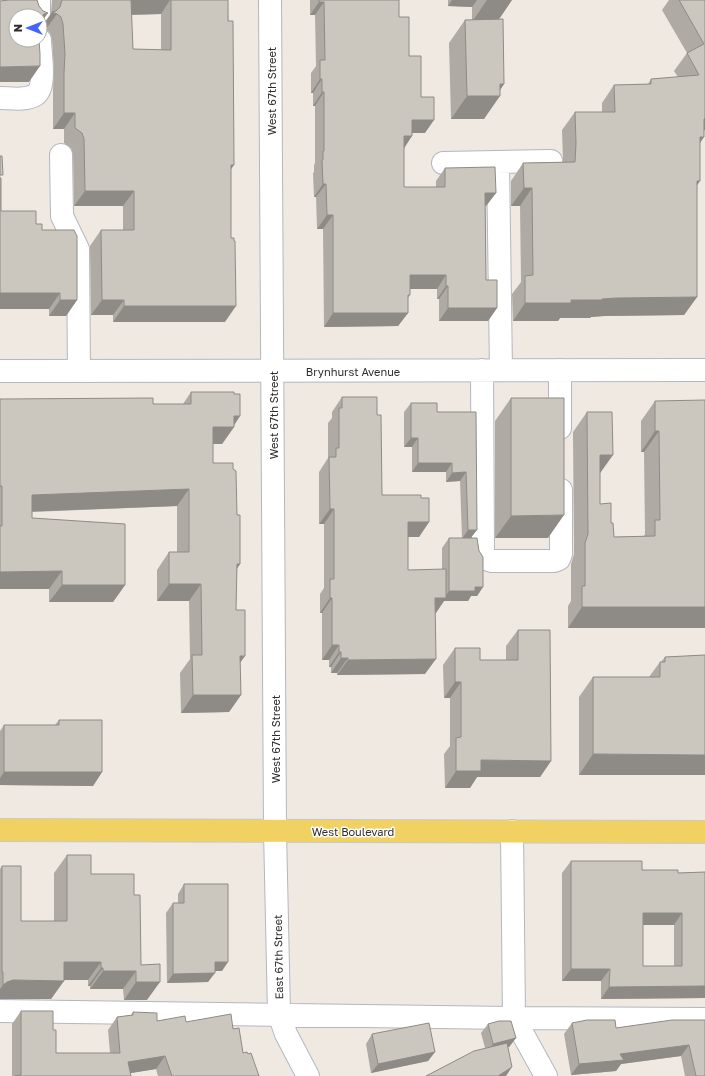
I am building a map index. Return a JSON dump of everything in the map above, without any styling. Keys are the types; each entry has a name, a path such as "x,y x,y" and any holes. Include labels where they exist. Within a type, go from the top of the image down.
{"main road":[{"name":"West Boulevard","path":"0,830 705,832"}],"street":[{"name":"West 67th Street","path":"270,0 275,830"},
{"path":"0,98 24,98 35,95 41,87 40,48"},
{"path":"61,155 62,216 78,249 79,371"},
{"path":"443,163 551,161"},
{"path":"498,163 483,554 486,559 492,562 554,561 559,559 561,554 560,469"},
{"path":"560,370 560,446"},
{"name":"Brynhurst Avenue","path":"0,371 705,370"},
{"name":"East 67th Street","path":"275,830 279,1014 286,1034 308,1076"},
{"path":"512,831 514,1018 546,1076"},
{"path":"0,1011 705,1019"}],"building":[{"path":"37,0 41,8 8,8 8,48 40,48 40,66 0,67 0,1"},
{"path":"62,0 131,0 133,49 171,50 171,0 228,0 228,21 233,21 234,165 231,165 231,238 234,238 235,241 236,306 124,306 124,300 102,300 101,230 134,230 134,191 85,191 84,139 82,133 75,128 75,113 64,113 65,54 63,24 61,17 52,12 56,11 60,7"},
{"path":"319,0 399,0 399,17 409,17 409,56 421,56 421,97 434,97 434,120 412,120 412,136 404,136 404,187 445,187 445,168 495,167 496,193 485,193 486,280 497,280 497,308 448,308 448,286 446,286 446,275 410,275 408,313 333,313 333,215 327,215 326,184 323,184 322,160 324,151 324,92 322,92 322,79 320,79 320,60 325,60 324,2 319,2"},
{"path":"679,0 705,0 705,118 704,137 700,137 700,181 697,181 697,297 616,298 602,300 571,300 571,303 525,303 525,276 533,275 532,188 524,188 523,163 575,162 575,112 615,112 614,85 651,84 651,79 699,75 687,53 704,44"},
{"path":"503,19 504,84 500,84 500,96 467,96 465,20"},
{"path":"0,156 2,156 3,175 0,175"},
{"path":"0,178 1,211 36,211 36,224 42,224 42,230 74,230 77,236 77,300 60,300 60,293 0,293"},
{"path":"191,392 234,392 234,394 240,394 240,416 234,416 234,427 213,427 213,463 233,463 233,469 236,471 237,515 240,515 240,564 237,564 236,610 245,610 245,656 240,656 241,695 193,695 192,655 202,655 201,584 169,584 169,552 189,552 189,489 32,495 32,518 125,524 125,585 62,585 62,571 0,572 2,486 0,486 0,399 153,398 153,404 191,404"},
{"path":"342,397 377,397 377,415 381,415 382,495 421,495 421,498 429,498 429,522 408,522 408,570 446,569 446,598 435,598 436,659 348,660 348,658 341,658 339,645 332,645 332,598 330,598 330,579 334,579 334,509 330,509 329,457 336,457 336,448 339,448 339,408 342,408"},
{"path":"511,398 564,398 564,515 511,516"},
{"path":"705,400 705,607 582,607 582,586 585,586 585,543 588,534 587,412 612,412 613,455 600,455 600,504 611,503 611,523 613,523 614,537 655,536 655,520 660,520 659,431 655,431 655,401"},
{"path":"411,403 437,403 437,412 476,412 477,530 468,530 466,472 452,473 452,463 418,463 418,438 411,438"},
{"path":"449,538 477,538 479,551 483,557 483,587 475,587 475,591 449,591"},
{"path":"518,630 550,630 551,761 481,760 481,771 456,771 456,738 461,737 461,682 455,682 455,648 480,648 480,660 518,660"},
{"path":"705,655 705,755 593,754 593,677 660,677 660,662 665,662 665,657"},
{"path":"59,720 102,720 102,772 4,772 4,725 59,725"},
{"path":"67,855 91,855 91,874 134,874 134,895 140,895 141,965 160,964 160,982 136,982 136,971 103,971 103,968 101,968 101,962 64,962 64,981 13,980 3,985 2,866 21,866 21,921 67,921"},
{"path":"571,861 642,861 642,870 678,870 678,873 705,872 705,986 609,987 610,969 571,969","holes":["643,913 682,913 682,966 643,966"]},
{"path":"184,884 228,884 228,962 215,962 215,973 173,974 173,903 184,903"},
{"path":"21,1011 53,1011 53,1030 56,1030 56,1053 120,1053 117,1017 133,1015 133,1012 157,1013 157,1021 185,1016 186,1022 231,1014 233,1029 239,1028 243,1053 251,1053 259,1076 172,1076 165,1056 128,1062 131,1076 15,1076 21,1075"},
{"path":"587,1020 615,1020 616,1028 672,1020 705,1020 705,1076 696,1076 689,1045 620,1054 624,1060 579,1064 572,1023"},
{"path":"499,1021 511,1021 516,1038 493,1044 488,1024"},
{"path":"429,1023 435,1052 378,1064 372,1034"},
{"path":"507,1043 512,1067 498,1076 426,1076 474,1051"}]}
